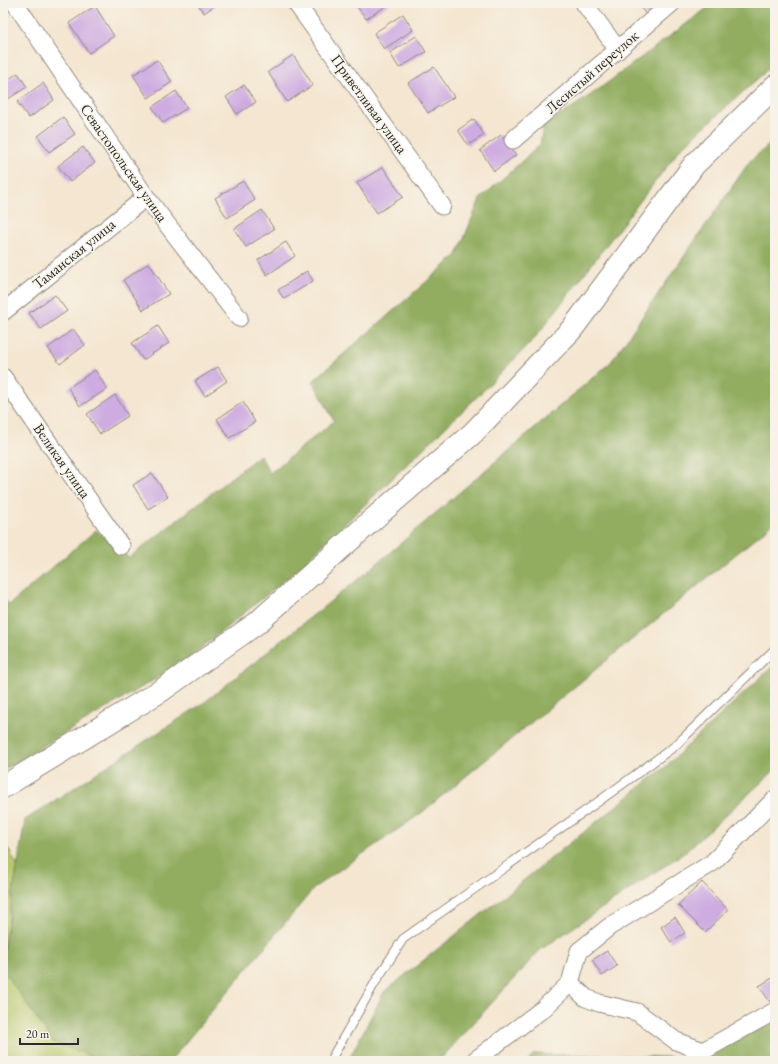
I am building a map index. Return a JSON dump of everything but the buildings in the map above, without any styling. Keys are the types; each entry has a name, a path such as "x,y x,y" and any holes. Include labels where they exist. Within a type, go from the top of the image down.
{"main road":[{"path":"3,787 162,690 257,623 473,433 572,329 694,164 775,86"}],"street":[{"name":"Севастопольская улица","path":"15,3 146,197 239,318"},
{"name":"Приветливая улица","path":"296,3 442,206"},
{"path":"584,3 618,50"},
{"name":"Лесистый переулок","path":"513,140 672,3"},
{"name":"Таманская улица","path":"3,312 146,197"},
{"name":"Великая улица","path":"3,377 122,546"},
{"path":"474,1061 544,1008 570,983 579,951 609,927 712,863 775,799"},
{"path":"570,983 586,998 599,1004 637,1012 676,1041 703,1051 775,1011"}],"lane":[{"path":"330,1061 376,981 403,939 589,809 675,746 775,649"}],"green space":[{"path":"714,3 775,3 775,63 681,148 535,338 478,396 296,571 184,662 3,770 3,597 9,605 96,530 129,558 260,455 270,473 334,421 313,381 457,255 480,199 540,145 543,127 595,92"},
{"path":"775,140 775,522 420,814 315,887 170,1061 103,1061 53,1042 3,970 3,953 25,820 205,702 366,573 611,362 750,161"},
{"path":"775,664 775,770 684,853 540,950 439,1061 348,1061 384,992 664,768"},
{"path":"3,839 120,1061 3,1061"},
{"path":"775,1012 775,1061 527,1061 534,1054 709,1058"}]}
